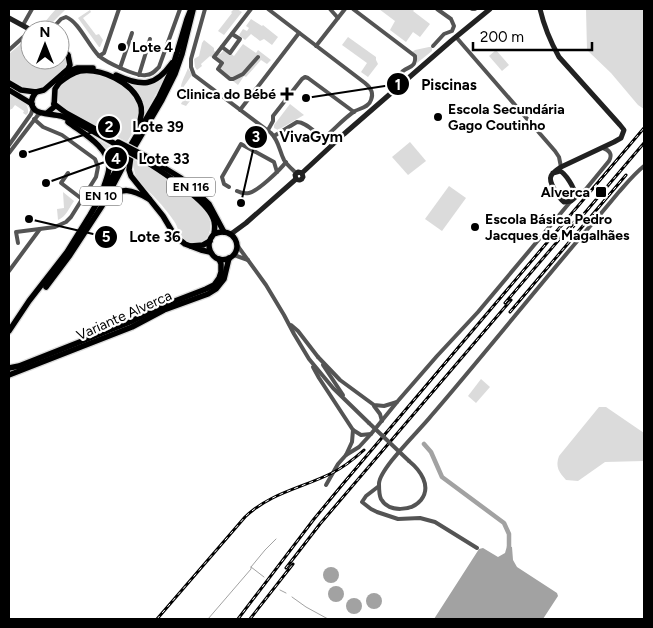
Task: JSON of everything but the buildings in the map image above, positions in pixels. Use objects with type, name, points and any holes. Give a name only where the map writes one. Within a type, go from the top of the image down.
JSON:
[{"type":"main road","name":"EN 10","points":[[13,324],[61,267],[102,206],[172,70],[187,20],[193,9]]},
{"type":"main road","name":"EN 10","points":[[9,330],[67,252],[162,100],[175,74],[182,54],[193,9]]},
{"type":"main road","points":[[231,234],[490,9]]},
{"type":"main road","points":[[540,9],[551,44],[559,57],[624,130],[621,138],[561,167],[553,173],[550,178],[561,200],[566,202],[572,201],[575,192],[561,167]]},
{"type":"main road","points":[[9,18],[20,24]]},
{"type":"main road","points":[[70,57],[75,62],[77,68]]},
{"type":"main road","points":[[64,73],[77,68],[95,68],[140,84],[152,82],[165,73],[175,59]]},
{"type":"main road","points":[[9,90],[44,113],[52,109],[55,89],[59,83],[66,75],[77,68]]},
{"type":"main road","points":[[9,83],[21,90],[36,92],[44,90],[67,70]]},
{"type":"main road","points":[[59,83],[67,76],[79,72],[92,71],[104,74],[124,84],[134,92],[140,104],[141,117],[137,139],[131,156],[130,170],[135,181],[164,216],[175,236],[185,244],[210,252],[222,260],[232,256],[242,226]]},
{"type":"main road","points":[[44,90],[50,92],[54,100]]},
{"type":"main road","points":[[32,106],[32,98],[36,92]]},
{"type":"main road","name":"EN 116","points":[[54,100],[66,112],[143,158],[181,178],[209,204],[224,232]]},
{"type":"main road","name":"EN 116","points":[[44,113],[58,115],[117,143]]},
{"type":"main road","points":[[58,115],[102,149],[108,157],[109,168],[101,196]]},
{"type":"main road","name":"EN 116","points":[[143,158],[204,205],[214,219],[214,234]]},
{"type":"main road","points":[[553,173],[560,171],[566,175]]},
{"type":"main road","points":[[102,206],[110,196],[121,191],[135,191],[152,200]]},
{"type":"main road","points":[[210,252],[209,245],[214,234],[224,232],[231,234],[236,242]]},
{"type":"main road","points":[[191,246],[202,245],[210,241]]},
{"type":"main road","name":"Variante Alverca","points":[[9,376],[132,327],[164,310],[208,294],[224,279],[232,256]]},
{"type":"main road","name":"Variante Alverca","points":[[9,368],[19,366],[130,322],[162,306],[214,285],[221,272],[219,259]]},
{"type":"street","points":[[99,56],[104,53],[119,9]]},
{"type":"street","points":[[60,20],[66,17],[71,19],[99,56],[120,68],[147,76],[159,68],[180,9]]},
{"type":"street","points":[[205,9],[191,59],[194,75],[268,130],[279,145],[285,161],[298,175]]},
{"type":"street","points":[[251,9],[214,57],[222,63],[218,69],[233,80],[243,74],[258,57]]},
{"type":"street","points":[[268,9],[365,83],[370,88],[372,95],[371,102],[367,106],[354,112],[326,136],[322,137],[301,122],[297,122],[274,136]]},
{"type":"street","points":[[330,9],[338,18]]},
{"type":"street","points":[[316,46],[345,9]]},
{"type":"street","points":[[352,9],[415,56],[415,63],[412,67],[404,70],[394,81]]},
{"type":"street","points":[[433,46],[444,34],[452,31],[454,26],[451,20],[437,9]]},
{"type":"street","points":[[120,68],[132,33]]},
{"type":"street","points":[[240,110],[299,33]]},
{"type":"street","points":[[222,46],[230,53],[240,39],[232,34]]},
{"type":"street","points":[[456,37],[555,151],[559,157],[561,167]]},
{"type":"street","points":[[139,75],[150,39]]},
{"type":"street","points":[[9,50],[20,40]]},
{"type":"street","points":[[268,130],[273,121],[273,116],[304,77],[354,112]]},
{"type":"street","points":[[9,145],[31,114],[32,106]]},
{"type":"street","points":[[9,153],[34,119],[44,113]]},
{"type":"street","points":[[18,243],[16,232],[60,226],[66,222],[96,177],[98,167],[95,159],[62,135],[43,126],[34,119]]},
{"type":"street","points":[[229,186],[224,184],[222,177],[241,144],[274,162],[285,161]]},
{"type":"street","points":[[326,485],[338,464],[346,455],[359,447],[382,422],[397,402],[478,312],[559,215],[586,189],[609,161],[610,152],[603,148]]},
{"type":"street","points":[[237,191],[243,194],[250,193],[277,172],[285,161]]},
{"type":"street","points":[[274,162],[277,172]]},
{"type":"street","points":[[309,359],[333,388],[369,424],[409,461],[419,470],[424,479],[424,495],[419,502],[411,507],[406,509],[391,507],[381,498],[380,478],[386,468],[431,416],[609,204],[644,166]]},
{"type":"street","points":[[68,173],[61,183],[82,199]]},
{"type":"street","points":[[559,215],[562,206],[561,200]]},
{"type":"street","points":[[9,271],[40,229]]},
{"type":"street","points":[[236,242],[289,323],[319,378],[353,430],[361,435],[371,434]]},
{"type":"street","points":[[232,256],[248,260]]},
{"type":"street","points":[[289,323],[298,331],[318,357],[346,400]]},
{"type":"street","points":[[318,357],[340,380],[374,406],[380,414],[382,422]]},
{"type":"street","points":[[374,406],[384,406],[397,402]]},
{"type":"street","points":[[346,455],[352,442],[353,430]]},
{"type":"street","points":[[379,486],[370,492],[362,502],[371,509],[398,519],[420,518],[435,522],[476,548]]},
{"type":"shaded area","points":[[56,9],[66,9],[55,20],[46,20]]},
{"type":"shaded area","points":[[234,9],[242,12],[224,35],[218,31]]},
{"type":"shaded area","points":[[379,9],[415,9],[413,11],[430,24],[420,37],[413,32],[406,42],[390,30],[395,21]]},
{"type":"shaded area","points":[[586,9],[644,9],[644,109],[638,105],[611,73],[587,50]]},
{"type":"shaded area","points":[[90,10],[91,12],[83,18],[96,35],[99,34],[103,40],[100,47],[78,18]]},
{"type":"shaded area","points":[[251,19],[263,25],[278,37],[272,45],[264,39],[260,41],[251,34],[245,40],[239,35],[243,29],[247,31],[249,28],[246,26]]},
{"type":"shaded area","points":[[348,37],[376,57],[378,64],[368,77],[361,72],[367,63],[342,45]]},
{"type":"shaded area","points":[[204,40],[214,48],[214,51],[220,54],[225,49],[234,56],[243,44],[256,53],[258,50],[271,60],[267,64],[261,60],[246,77],[244,76],[238,85],[218,69],[222,66],[210,56],[197,70],[194,59],[199,56]]},
{"type":"shaded area","points":[[20,45],[20,70],[64,70],[41,88],[32,89],[24,87],[9,79],[9,54]]},
{"type":"shaded area","points":[[432,47],[432,51],[417,63],[416,56],[412,52]]},
{"type":"shaded area","points":[[496,50],[509,65],[502,71],[489,56]]},
{"type":"shaded area","points":[[188,68],[192,75],[182,89],[193,97],[186,106],[181,104],[186,96],[184,93],[181,94],[181,90]]},
{"type":"shaded area","points":[[89,73],[115,81],[130,92],[135,99],[138,117],[134,130],[127,142],[71,113],[57,98],[59,86],[64,81]]},
{"type":"shaded area","points":[[165,77],[144,116],[143,105],[130,83],[149,85]]},
{"type":"shaded area","points":[[9,93],[25,103],[28,109],[26,115],[23,113],[24,111],[15,105],[9,111]]},
{"type":"shaded area","points":[[290,104],[304,115],[278,130],[274,128],[274,125]]},
{"type":"shaded area","points":[[81,130],[121,152],[111,172],[109,157],[106,151],[98,142]]},
{"type":"shaded area","points":[[410,142],[426,161],[408,175],[392,157]]},
{"type":"shaded area","points":[[133,159],[167,178],[203,208],[210,220],[207,238],[198,243],[192,243],[182,238],[176,223],[137,179]]},
{"type":"shaded area","points":[[449,186],[466,198],[442,231],[425,219]]},
{"type":"shaded area","points":[[63,192],[74,201],[65,215],[58,220],[57,209],[64,208]]},
{"type":"shaded area","points":[[481,379],[490,387],[476,403],[468,396]]},
{"type":"shaded area","points":[[599,407],[606,407],[644,433],[644,461],[605,462],[578,481],[566,480],[558,469],[559,456]]},
{"type":"shaded area","points":[[507,546],[512,547],[513,560],[517,567],[557,593],[558,596],[543,619],[434,619],[479,549],[483,548],[498,557],[505,553]]},
{"type":"shaded area","points":[[331,567],[337,569],[339,575],[337,581],[331,583],[325,581],[323,575],[325,569]]},
{"type":"shaded area","points":[[336,586],[342,588],[344,594],[342,600],[336,602],[330,600],[328,594],[330,588]]},
{"type":"shaded area","points":[[374,593],[380,595],[382,601],[380,607],[374,609],[368,607],[366,601],[368,595]]},
{"type":"shaded area","points":[[354,598],[360,600],[362,606],[360,612],[354,614],[348,612],[346,606],[348,600]]},
{"type":"waterway","points":[[424,444],[431,452],[442,477],[504,523],[509,534],[509,547]]},
{"type":"waterway","points":[[208,619],[276,539]]},
{"type":"waterway","points":[[251,567],[264,577]]},
{"type":"waterway","points":[[280,590],[286,593]]},
{"type":"waterway","points":[[292,597],[328,619]]},
{"type":"railway","points":[[238,619],[342,485],[644,128]]},
{"type":"railway","points":[[572,228],[644,143]]},
{"type":"railway","points":[[510,312],[626,175]]},
{"type":"railway","points":[[505,303],[574,222]]},
{"type":"railway","points":[[286,568],[320,524],[511,300]]},
{"type":"railway","points":[[157,619],[245,517],[276,496],[336,471],[364,450]]},
{"type":"railway","points":[[250,619],[293,564]]},
{"type":"place","name":"Lote 4","points":[[122,47]]},
{"type":"place","name":"Clinica do Bébé","points":[[287,94]]},
{"type":"place","name":"Piscinas","points":[[306,98]]},
{"type":"place","name":"Escola Secundária Gago Coutinho","points":[[438,117]]},
{"type":"place","name":"Lote 39","points":[[23,154]]},
{"type":"place","name":"Lote 33","points":[[46,183]]},
{"type":"place","name":"Alverca","points":[[601,192]]},
{"type":"place","name":"VivaGym","points":[[241,203]]},
{"type":"place","name":"Lote 36","points":[[29,219]]},
{"type":"place","name":"Escola Básica Pedro Jacques de Magalhães","points":[[475,227]]}]
